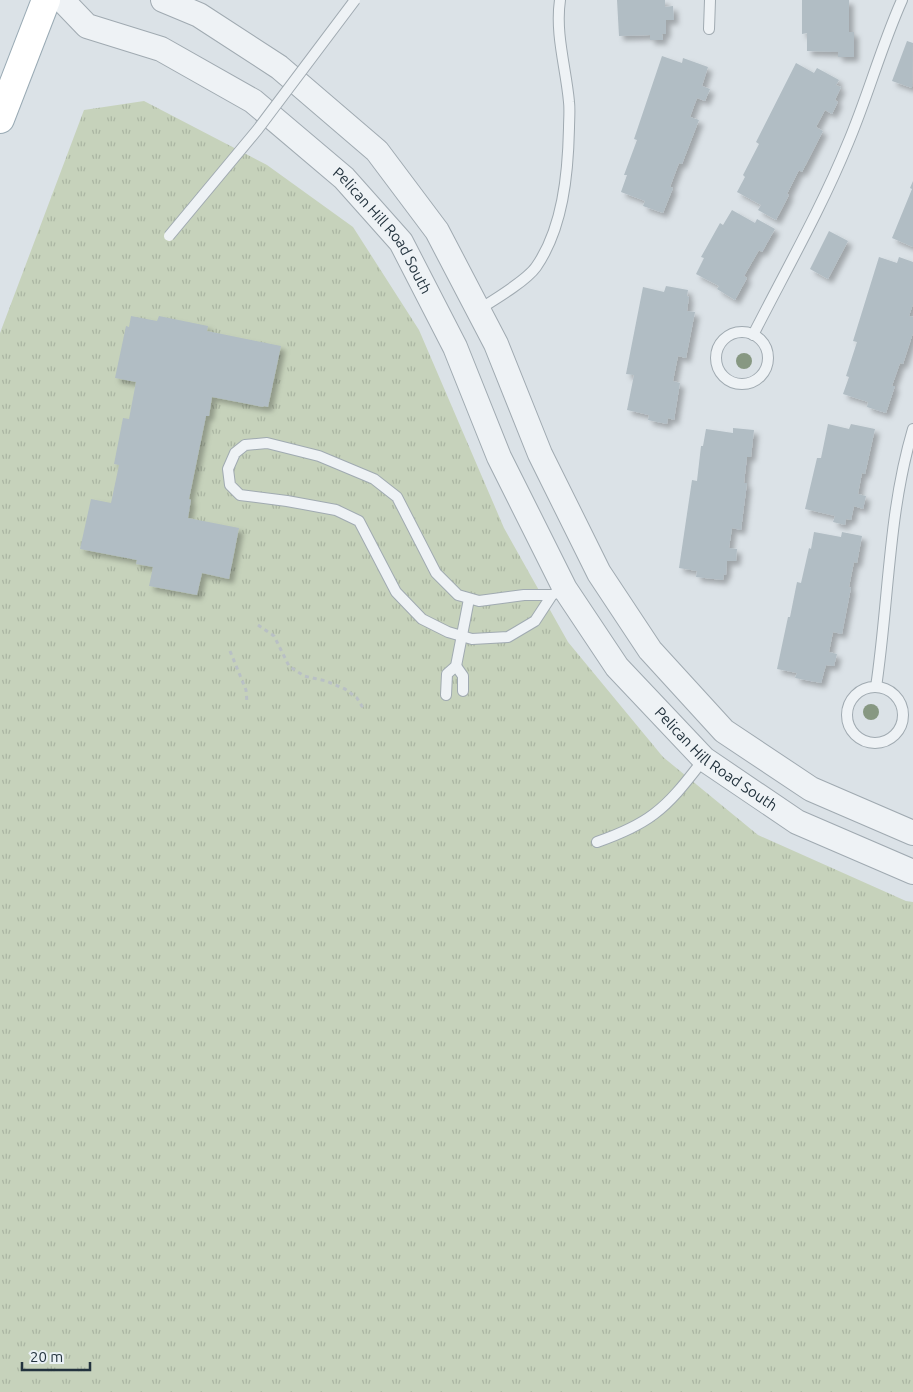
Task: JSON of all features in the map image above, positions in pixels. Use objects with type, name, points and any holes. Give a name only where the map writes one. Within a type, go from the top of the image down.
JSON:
[{"type":"main road","points":[[0,119],[46,0]]},
{"type":"street","name":"Pelican Hill Road South","points":[[62,0],[87,26],[161,50],[253,101],[344,178],[401,242],[456,347],[499,457],[559,592],[617,667],[704,759],[798,822],[913,872]]},
{"type":"street","name":"Pelican Hill Road South","points":[[163,0],[199,15],[279,66],[377,151],[437,231],[496,344],[540,454],[599,574],[650,650],[724,731],[811,789],[913,833]]},
{"type":"street","points":[[559,592],[599,574]]},
{"type":"lane","points":[[169,236],[258,129],[355,0]]},
{"type":"lane","points":[[478,310],[510,289],[535,268],[552,238],[559,211],[568,159],[570,104],[561,49],[558,12],[560,0]]},
{"type":"lane","points":[[709,29],[710,0]]},
{"type":"lane","points":[[753,335],[811,222],[848,143],[888,30],[902,0]]},
{"type":"lane","points":[[737,333],[753,335],[765,347],[767,364],[758,379],[750,383],[733,383],[720,372],[716,356],[718,348],[729,336],[737,333]]},
{"type":"lane","points":[[876,687],[890,546],[903,463],[913,429]]},
{"type":"lane","points":[[267,443],[318,456],[374,479],[397,497],[436,573],[458,595],[479,602],[559,592],[535,621],[508,637],[472,639],[448,632],[422,619],[396,592],[358,521],[336,510],[240,495],[230,486],[228,469],[235,453],[245,445],[267,443]]},
{"type":"lane","points":[[446,695],[447,674],[456,666],[469,599]]},
{"type":"lane","points":[[456,666],[463,676],[464,690]]},
{"type":"lane","points":[[876,687],[886,688],[894,694],[903,709],[903,718],[900,728],[887,740],[868,742],[854,732],[848,715],[849,706],[853,698],[860,692],[876,687]]},
{"type":"lane","points":[[597,842],[623,832],[653,815],[677,793],[704,759]]},
{"type":"path","points":[[258,625],[274,636],[289,666],[304,676],[326,681],[346,689],[357,698],[362,708]]},
{"type":"path","points":[[230,651],[246,690],[247,702]]},
{"type":"green space","points":[[144,101],[267,165],[353,227],[419,330],[504,528],[568,642],[663,757],[758,835],[906,901],[913,902],[913,1392],[0,1392],[0,333],[84,110]]},
{"type":"building","points":[[617,0],[665,0],[665,7],[673,6],[674,20],[666,20],[666,34],[662,34],[663,40],[650,40],[650,35],[619,36]]},
{"type":"building","points":[[802,0],[849,0],[849,32],[854,32],[854,57],[838,57],[838,52],[807,51],[807,33],[802,34]]},
{"type":"building","points":[[907,41],[913,43],[912,88],[892,81]]},
{"type":"building","points":[[662,56],[682,63],[683,58],[708,67],[702,86],[710,89],[705,101],[697,98],[690,117],[699,120],[682,164],[679,163],[670,187],[673,188],[663,213],[643,206],[645,201],[621,192],[627,175],[624,175],[637,140],[634,139]]},
{"type":"building","points":[[796,63],[814,73],[817,68],[839,80],[836,85],[841,87],[835,100],[838,102],[832,114],[825,110],[816,127],[823,131],[802,172],[799,170],[776,220],[758,210],[761,205],[737,192],[745,177],[743,175],[759,144],[756,142]]},
{"type":"building","points":[[913,181],[913,247],[892,238],[912,189],[910,188]]},
{"type":"building","points":[[732,210],[755,223],[757,219],[775,229],[762,252],[759,250],[744,276],[747,278],[735,300],[717,289],[719,286],[696,274],[704,258],[701,257],[720,223],[723,225]]},
{"type":"building","points":[[829,231],[848,241],[828,279],[810,269]]},
{"type":"building","points":[[879,257],[897,263],[899,257],[913,262],[913,304],[909,316],[913,317],[913,333],[903,364],[900,363],[892,386],[895,386],[886,413],[867,407],[868,402],[843,394],[849,377],[846,376],[857,342],[853,341]]},
{"type":"building","points":[[666,286],[688,290],[687,311],[695,312],[686,358],[678,356],[673,381],[680,383],[674,420],[668,418],[667,424],[648,420],[649,415],[627,410],[634,375],[626,374],[643,287],[664,292]]},
{"type":"building","points":[[131,316],[157,321],[159,316],[208,326],[207,331],[281,346],[268,407],[212,397],[209,416],[206,416],[189,499],[191,500],[188,518],[239,528],[229,579],[202,573],[197,595],[149,586],[153,567],[136,564],[137,560],[80,549],[91,499],[111,503],[119,465],[114,464],[123,418],[129,419],[136,382],[115,378],[126,326],[129,327]]},
{"type":"building","points":[[828,424],[849,429],[851,424],[875,429],[865,474],[862,473],[858,494],[866,496],[863,509],[854,506],[851,520],[846,519],[845,525],[833,522],[835,516],[805,509],[817,458],[821,458]]},
{"type":"building","points":[[733,428],[754,430],[751,457],[747,457],[744,483],[747,483],[741,530],[732,528],[729,548],[737,549],[736,561],[727,561],[726,575],[724,574],[723,580],[696,577],[697,571],[679,568],[692,480],[697,481],[701,446],[703,446],[706,429],[733,433]]},
{"type":"building","points":[[814,532],[841,537],[842,532],[862,536],[857,563],[854,562],[842,634],[833,632],[829,652],[837,654],[834,666],[826,665],[821,683],[795,678],[797,673],[777,669],[797,582],[801,583]]}]
